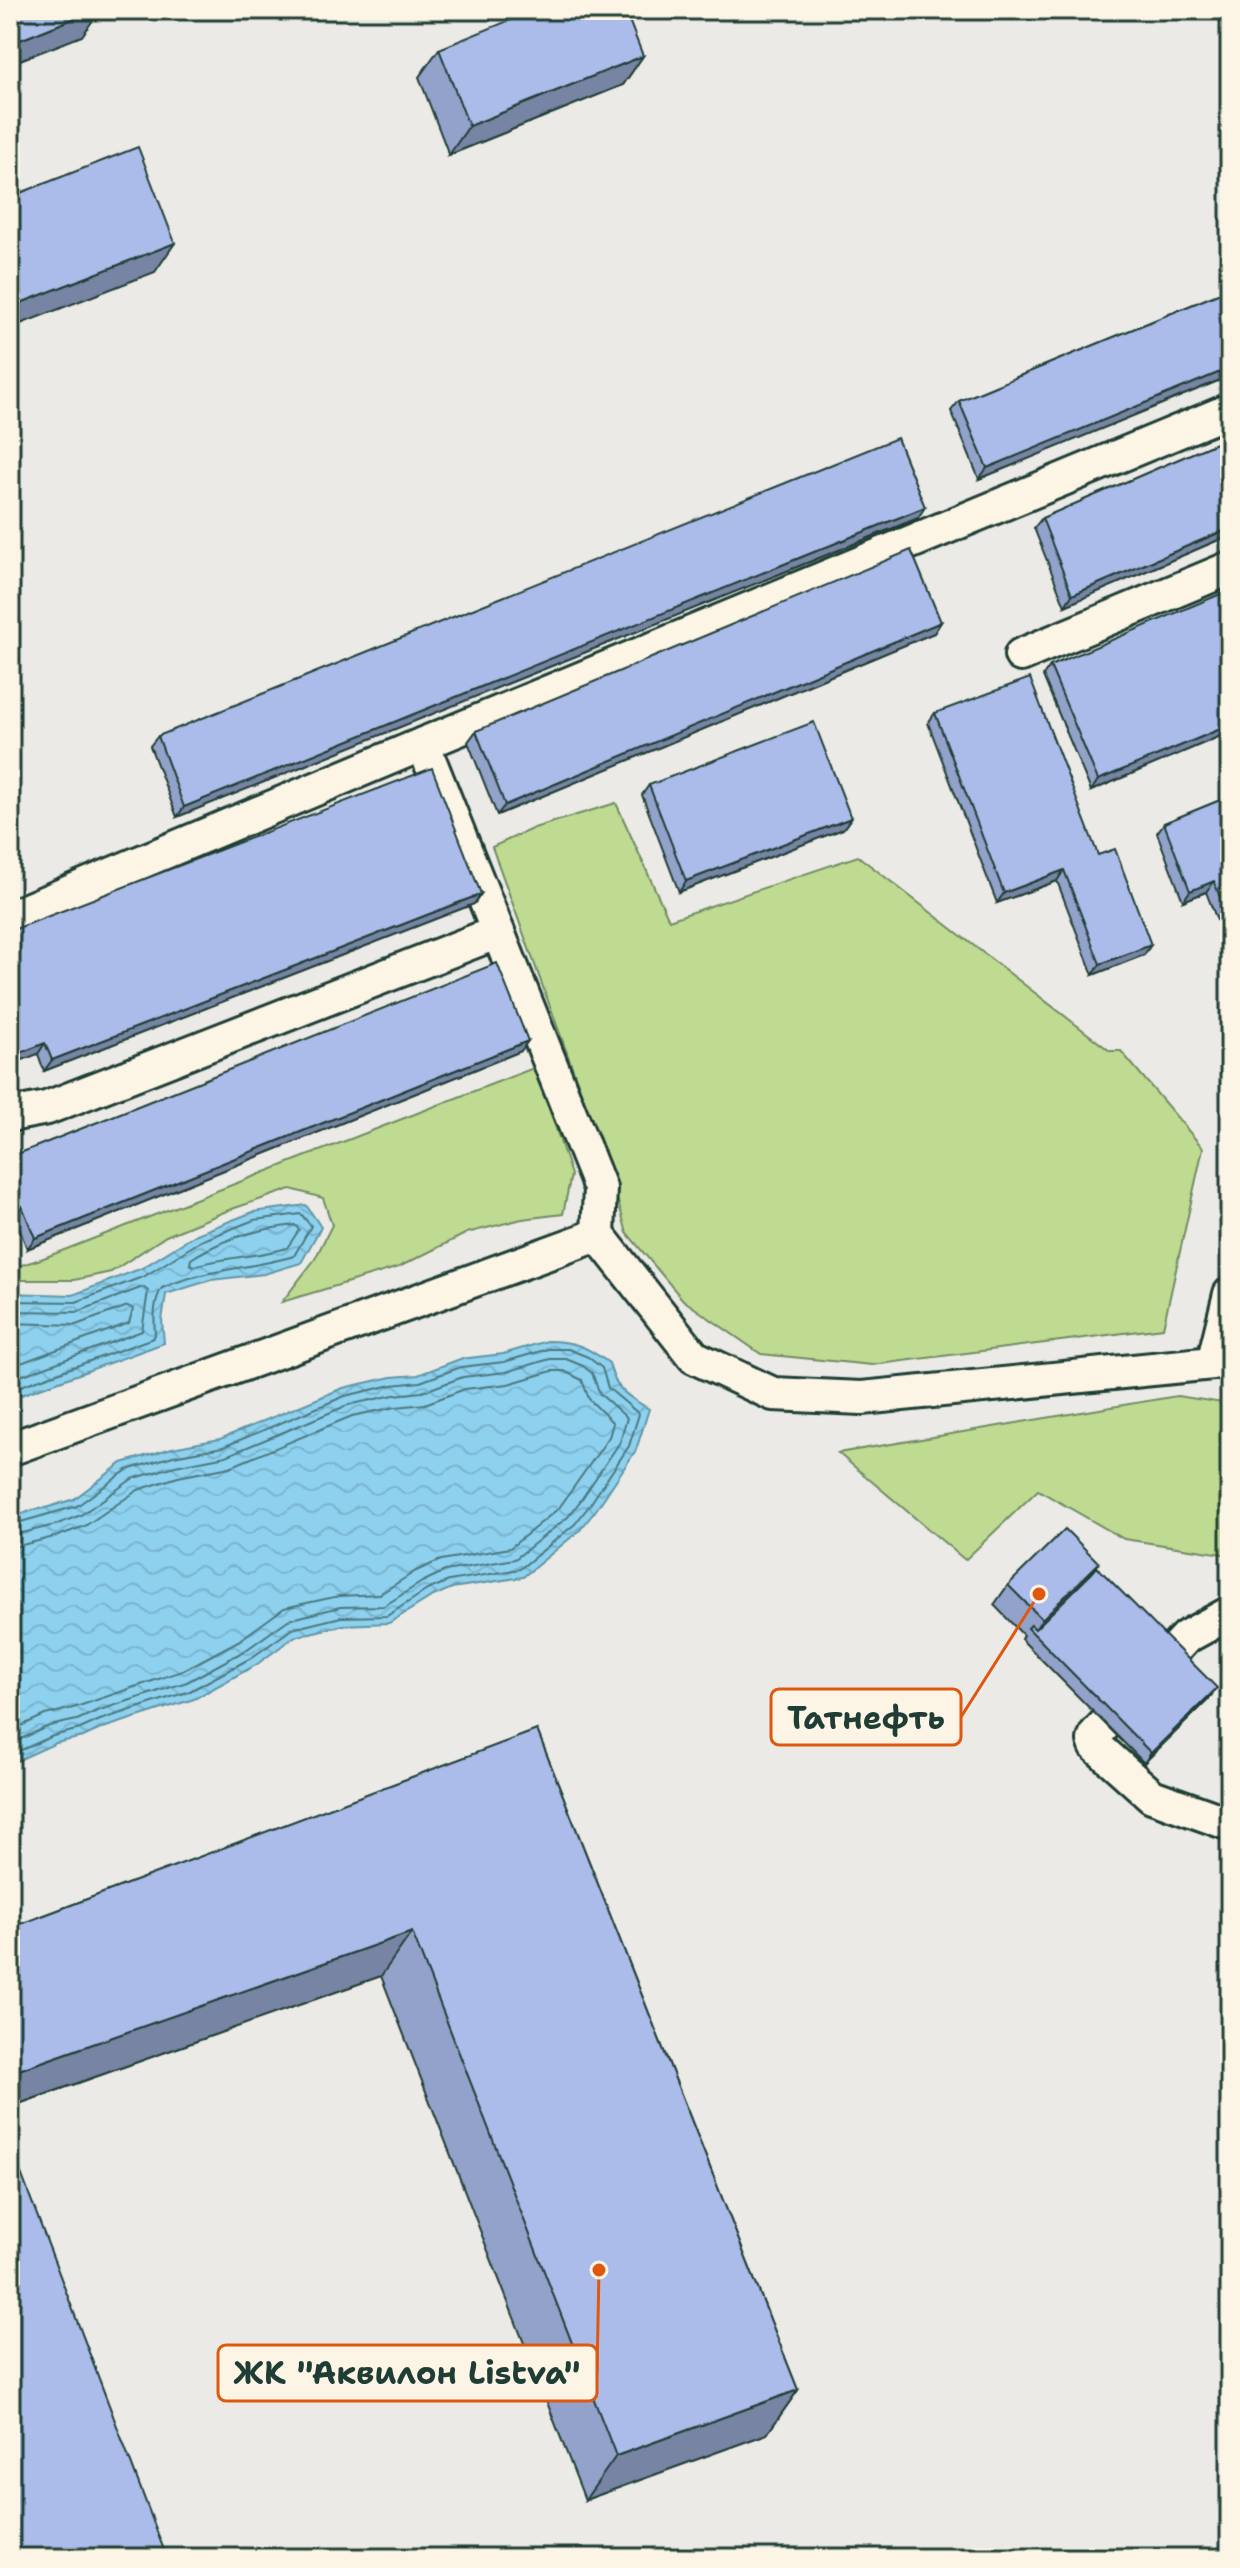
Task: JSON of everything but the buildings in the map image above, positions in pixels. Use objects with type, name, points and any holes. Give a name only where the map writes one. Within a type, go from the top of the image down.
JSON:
[{"type":"lane","points":[[10,917],[1230,410]]},
{"type":"lane","points":[[1021,655],[1230,568]]},
{"type":"lane","points":[[423,744],[600,1188],[598,1235],[694,1357],[773,1394],[862,1398],[1213,1363],[1230,1294]]},
{"type":"lane","points":[[10,1115],[47,1108],[498,932]]},
{"type":"lane","points":[[10,1449],[598,1235]]},
{"type":"lane","points":[[1230,1613],[1186,1637],[1096,1734],[1094,1740],[1096,1746],[1152,1796],[1230,1824]]},
{"type":"green space","points":[[616,803],[669,920],[858,856],[1110,1051],[1121,1051],[1203,1148],[1163,1328],[872,1365],[761,1354],[683,1300],[627,1233],[606,1160],[492,847],[534,828]]},
{"type":"green space","points":[[536,1067],[571,1175],[563,1214],[522,1219],[467,1233],[399,1267],[282,1302],[315,1259],[332,1225],[323,1198],[291,1189],[166,1236],[111,1272],[74,1280],[10,1280],[10,1259],[15,1267],[41,1259]]},
{"type":"green space","points":[[1177,1396],[1230,1404],[1230,1555],[1124,1539],[1038,1490],[965,1560],[838,1453]]},
{"type":"water","points":[[306,1205],[321,1227],[301,1263],[264,1274],[211,1280],[166,1294],[162,1320],[164,1343],[10,1399],[10,1293],[73,1295],[142,1268],[197,1234],[253,1212]]},
{"type":"water","points":[[547,1341],[573,1344],[601,1357],[609,1363],[623,1391],[649,1409],[636,1450],[596,1510],[580,1530],[523,1577],[452,1588],[389,1623],[343,1625],[294,1637],[256,1665],[194,1699],[83,1737],[56,1743],[10,1764],[10,1519],[74,1499],[122,1463],[172,1448],[220,1439],[343,1388],[391,1377],[418,1375],[460,1359],[503,1354]]},
{"type":"place","name":"Татнефть","points":[[1039,1594]]},
{"type":"place","name":"ЖК \"Аквилон Listva\"","points":[[599,2270]]}]
